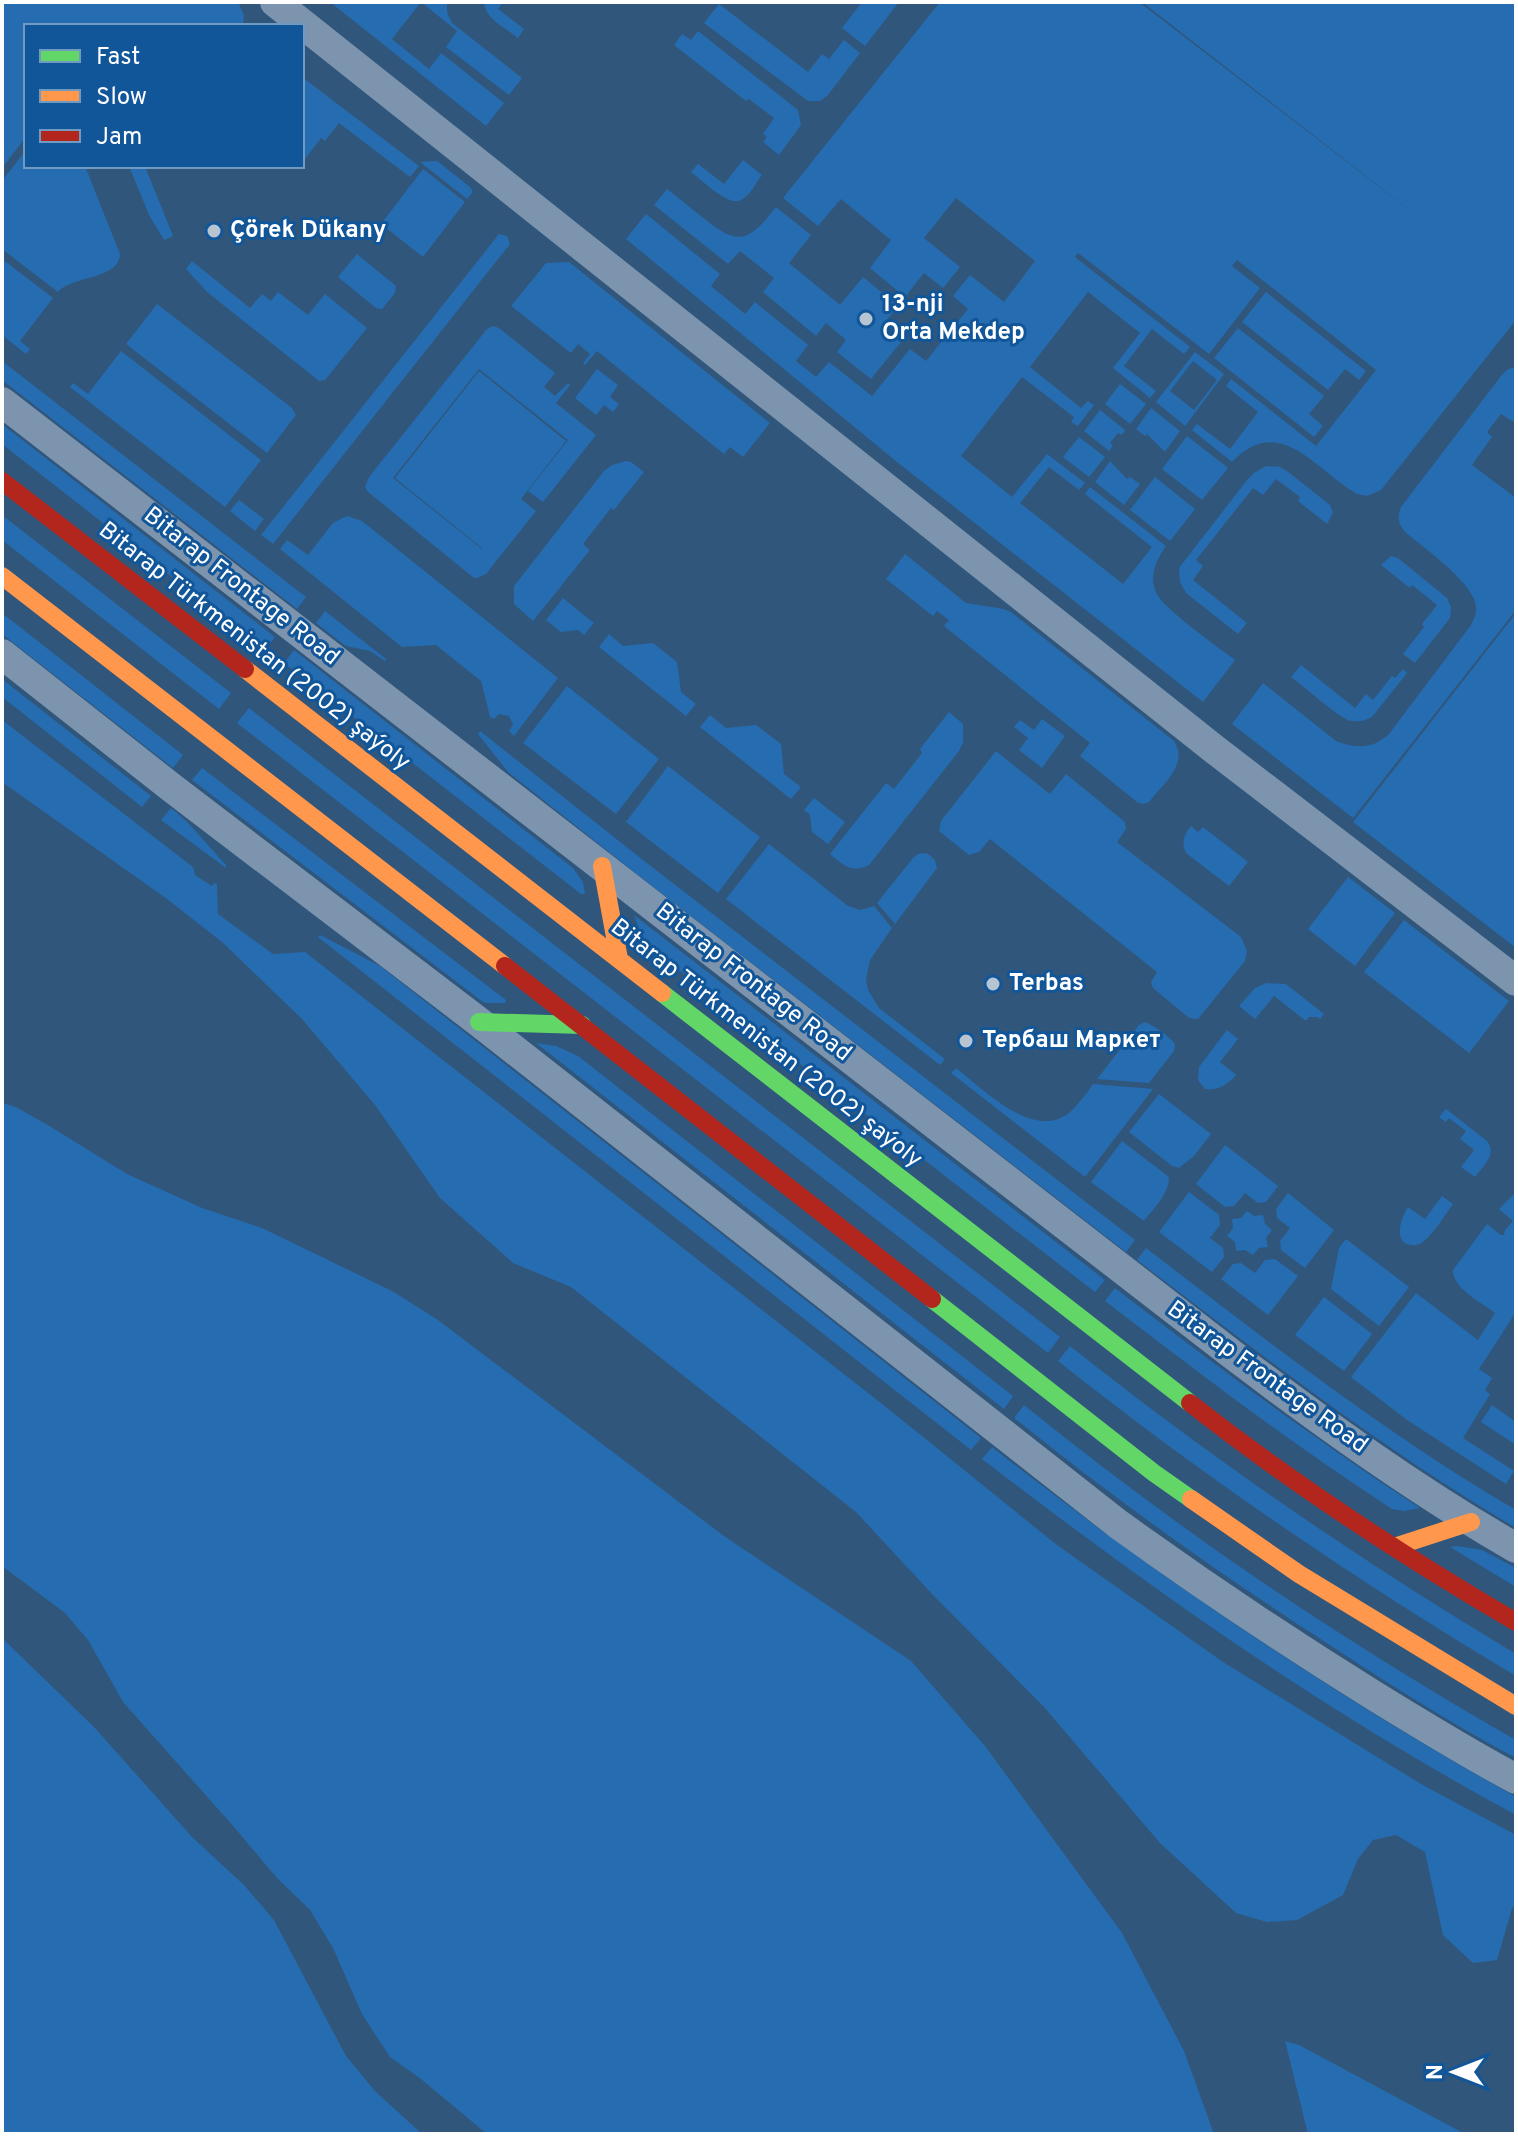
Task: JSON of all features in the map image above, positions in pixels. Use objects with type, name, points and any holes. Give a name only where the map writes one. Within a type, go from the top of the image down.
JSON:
[{"type":"main road","name":"Bitarap Türkmenistan (2002) şaýoly","points":[[2,481],[1197,1409],[1394,1547],[1516,1622]]},
{"type":"main road","points":[[2,576],[1154,1473],[1299,1574],[1516,1706]]},
{"type":"main road","points":[[602,866],[619,959]]},
{"type":"main road","points":[[479,1022],[582,1025]]},
{"type":"main road","points":[[1394,1547],[1471,1522]]},
{"type":"street","points":[[275,2],[303,24]]},
{"type":"street","points":[[304,25],[1177,720],[1516,981]]},
{"type":"street","name":"Bitarap Frontage Road","points":[[2,402],[1282,1392],[1471,1522],[1516,1548]]},
{"type":"street","points":[[2,654],[479,1022],[1118,1524],[1189,1576],[1372,1695],[1516,1779]]},
{"type":"shaded area","points":[[2,2],[238,2],[244,15],[243,24],[24,24],[24,140],[2,168]]},
{"type":"shaded area","points":[[330,2],[421,2],[392,39],[429,69],[441,53],[504,103],[486,126]]},
{"type":"shaded area","points":[[421,2],[447,2],[452,23],[522,78],[509,95],[446,47],[457,31]]},
{"type":"shaded area","points":[[484,2],[503,2],[498,9],[524,29],[518,38],[492,18]]},
{"type":"shaded area","points":[[862,2],[899,2],[865,46],[842,28]]},
{"type":"shaded area","points":[[940,2],[1139,2],[1434,229],[1142,2],[1516,2],[1516,320],[1381,490],[1367,496],[1357,494],[1297,450],[1282,444],[1266,443],[1249,448],[1232,462],[1192,430],[1197,424],[1230,449],[1258,412],[1226,386],[1231,379],[1316,446],[1376,370],[1237,260],[1232,266],[1260,288],[1209,354],[1078,253],[1075,257],[1190,347],[1184,354],[1152,329],[1124,366],[1156,391],[1150,398],[1113,368],[1140,333],[1088,292],[1030,367],[1081,408],[1088,401],[1094,405],[1078,426],[1071,422],[1074,417],[1022,377],[961,456],[1012,497],[1047,454],[1085,483],[1079,490],[1049,467],[1020,503],[1123,584],[1152,547],[1085,494],[1090,487],[1166,546],[1154,569],[1153,582],[1157,594],[1181,618],[1235,660],[1203,702],[897,462],[626,239],[646,214],[720,274],[711,286],[745,314],[755,302],[808,345],[796,361],[816,377],[829,362],[872,396],[910,349],[926,361],[968,309],[953,296],[970,275],[1004,302],[1035,261],[956,198],[924,238],[960,267],[943,288],[924,273],[905,297],[870,268],[891,240],[841,199],[818,226],[783,198]]},
{"type":"shaded area","points":[[719,4],[808,72],[822,54],[829,59],[844,40],[860,53],[828,95],[820,101],[808,101],[704,23]]},
{"type":"shaded area","points":[[698,31],[798,110],[801,125],[779,155],[763,142],[767,137],[763,134],[774,118],[749,99],[746,101],[674,45],[682,34],[691,40]]},
{"type":"shaded area","points":[[304,79],[419,166],[410,177],[339,123],[325,141],[321,138],[304,160]]},
{"type":"shaded area","points":[[24,153],[24,168],[86,168],[120,254],[118,262],[104,273],[58,292],[2,249],[2,181]]},
{"type":"shaded area","points":[[743,160],[762,175],[741,200],[729,200],[691,172],[698,164],[724,184]]},
{"type":"shaded area","points":[[437,161],[470,187],[473,192],[467,199],[420,162]]},
{"type":"shaded area","points":[[130,168],[148,168],[173,236],[164,240],[149,215]]},
{"type":"shaded area","points":[[423,169],[465,202],[423,257],[381,224]]},
{"type":"shaded area","points":[[667,189],[718,229],[736,237],[752,233],[776,207],[811,235],[789,263],[840,305],[863,277],[898,306],[882,326],[901,342],[871,379],[837,352],[846,340],[826,323],[816,336],[763,292],[774,278],[740,251],[728,264],[654,205]]},
{"type":"shaded area","points":[[499,234],[507,236],[510,244],[273,544],[261,535]]},
{"type":"shaded area","points":[[357,254],[396,286],[395,293],[382,309],[376,308],[338,277]]},
{"type":"shaded area","points":[[2,259],[53,298],[20,341],[30,349],[26,354],[2,335]]},
{"type":"shaded area","points":[[192,261],[250,308],[262,294],[271,301],[278,292],[308,315],[325,294],[367,328],[325,380],[319,381],[207,292],[186,269]]},
{"type":"shaded area","points":[[569,262],[770,423],[743,457],[730,447],[724,454],[597,351],[585,365],[583,363],[590,354],[578,344],[571,353],[511,306],[546,263]]},
{"type":"shaded area","points":[[1266,292],[1366,371],[1359,380],[1345,369],[1328,390],[1242,322]]},
{"type":"shaded area","points":[[157,304],[292,408],[296,415],[267,453],[126,344]]},
{"type":"shaded area","points":[[493,326],[555,373],[544,387],[555,396],[568,383],[570,385],[556,403],[596,435],[543,502],[528,491],[568,440],[479,369],[393,478],[482,549],[395,478],[479,371],[566,441],[521,499],[536,511],[486,574],[474,578],[365,487],[369,477],[487,329]]},
{"type":"shaded area","points":[[1238,328],[1324,396],[1309,414],[1323,426],[1314,437],[1214,358]]},
{"type":"shaded area","points":[[121,351],[261,460],[225,507],[70,387],[73,383],[88,394]]},
{"type":"shaded area","points":[[1195,352],[1224,374],[1185,426],[1156,402]],"holes":[[[1193,361],[1217,380],[1194,410],[1170,391]]]},
{"type":"shaded area","points":[[2,361],[306,597],[297,609],[2,380]]},
{"type":"shaded area","points":[[1516,367],[1516,421],[1501,414],[1487,432],[1492,437],[1472,465],[1516,498],[1516,610],[1353,818],[1232,724],[1263,683],[1336,741],[1364,746],[1377,743],[1389,734],[1471,625],[1476,609],[1473,597],[1457,576],[1405,532],[1399,520],[1401,507],[1501,376],[1508,369]]},
{"type":"shaded area","points":[[597,369],[618,385],[610,397],[619,404],[613,412],[604,405],[596,415],[575,398]]},
{"type":"shaded area","points":[[1120,384],[1146,404],[1130,424],[1105,404]]},
{"type":"shaded area","points":[[1151,408],[1180,431],[1165,452],[1147,434],[1145,436],[1136,429]]},
{"type":"shaded area","points":[[1100,410],[1125,430],[1110,443],[1113,446],[1109,451],[1084,431]]},
{"type":"shaded area","points":[[2,424],[275,637],[265,650],[2,444]]},
{"type":"shaded area","points":[[1187,436],[1228,468],[1202,500],[1162,469]]},
{"type":"shaded area","points":[[1079,437],[1105,457],[1089,477],[1063,457]]},
{"type":"shaded area","points":[[626,461],[644,472],[583,544],[590,550],[533,621],[514,604],[514,586],[604,471]]},
{"type":"shaded area","points":[[1110,461],[1127,479],[1130,477],[1140,484],[1124,505],[1095,482]]},
{"type":"shaded area","points":[[1266,466],[1287,471],[1330,505],[1333,513],[1327,524],[1276,479],[1263,495],[1253,488],[1196,560],[1203,566],[1193,580],[1247,623],[1238,634],[1186,593],[1180,582],[1179,568],[1247,480]]},
{"type":"shaded area","points":[[1155,477],[1195,509],[1170,541],[1130,510]]},
{"type":"shaded area","points":[[239,500],[264,519],[255,531],[230,511]]},
{"type":"shaded area","points":[[2,515],[231,693],[219,709],[2,540]]},
{"type":"shaded area","points":[[347,516],[362,521],[558,678],[514,736],[509,731],[513,725],[509,716],[499,714],[494,719],[490,717],[481,681],[436,645],[402,647],[280,549],[287,540],[308,555],[333,523]]},
{"type":"shaded area","points":[[905,554],[966,603],[1011,612],[1174,741],[1178,749],[1176,766],[1149,802],[1137,802],[1080,756],[1090,743],[944,626],[949,620],[937,611],[933,616],[886,579]]},
{"type":"shaded area","points":[[1391,556],[1398,558],[1447,598],[1451,607],[1450,618],[1415,663],[1403,654],[1437,605],[1381,565]]},
{"type":"shaded area","points":[[563,598],[594,623],[584,635],[578,630],[561,632],[546,620]]},
{"type":"shaded area","points":[[325,611],[385,661],[370,651],[346,646],[316,623]]},
{"type":"shaded area","points":[[2,613],[183,755],[173,768],[2,634]]},
{"type":"shaded area","points":[[1516,613],[1516,948],[1353,822]]},
{"type":"shaded area","points":[[609,634],[623,646],[653,643],[677,662],[681,692],[696,704],[686,716],[599,647]]},
{"type":"shaded area","points":[[294,650],[573,868],[583,882],[585,894],[581,894],[284,663]]},
{"type":"shaded area","points":[[1301,665],[1355,708],[1366,694],[1373,700],[1392,676],[1395,678],[1403,669],[1407,673],[1372,717],[1354,721],[1335,712],[1291,677]]},
{"type":"shaded area","points":[[2,679],[151,796],[142,807],[2,697]]},
{"type":"shaded area","points":[[567,686],[659,759],[616,814],[523,743]]},
{"type":"shaded area","points":[[249,708],[1060,1337],[1048,1353],[237,723]]},
{"type":"shaded area","points":[[949,712],[963,724],[963,742],[959,751],[869,865],[858,869],[839,862],[830,854],[886,783],[894,789]]},
{"type":"shaded area","points":[[710,715],[726,728],[756,725],[781,744],[784,774],[801,787],[791,799],[700,727]]},
{"type":"shaded area","points":[[1042,719],[1065,736],[1042,768],[1019,750],[1028,738],[1014,727],[1020,720],[1034,730]]},
{"type":"shaded area","points":[[2,720],[193,867],[195,875],[212,886],[217,884],[218,914],[273,954],[305,952],[886,1407],[1057,1545],[1223,1662],[1421,1784],[1516,1835],[1516,1906],[1512,1908],[1497,1960],[1473,1963],[1443,1935],[1425,1852],[1396,1835],[1373,1840],[1358,1859],[1343,1895],[1297,1920],[1267,1922],[1236,1913],[1160,1843],[1044,1707],[856,1512],[571,1287],[513,1263],[440,1198],[375,1105],[302,1019],[222,942],[167,899],[2,782]]},
{"type":"shaded area","points":[[480,731],[1135,1240],[1126,1252],[508,772],[478,734]]},
{"type":"shaded area","points":[[996,751],[1050,794],[1066,774],[1125,822],[1126,829],[1117,842],[1241,937],[1247,951],[1245,961],[1198,1019],[1189,1018],[1153,988],[1151,982],[1157,972],[990,839],[979,852],[969,855],[939,831],[941,821]]},
{"type":"shaded area","points":[[668,766],[760,837],[718,893],[626,822]]},
{"type":"shaded area","points":[[202,768],[506,1000],[505,1003],[485,1003],[479,999],[192,780]]},
{"type":"shaded area","points":[[814,798],[845,822],[828,844],[812,832],[810,815],[804,810]]},
{"type":"shaded area","points":[[171,808],[200,835],[226,868],[161,820]]},
{"type":"shaded area","points":[[1191,826],[1198,832],[1203,827],[1248,862],[1229,886],[1186,853],[1184,839]]},
{"type":"shaded area","points":[[769,844],[848,906],[860,910],[874,906],[892,928],[870,960],[866,979],[868,990],[879,1008],[945,1059],[940,1065],[726,899]]},
{"type":"shaded area","points":[[927,853],[935,860],[937,868],[895,924],[877,903],[913,858]]},
{"type":"shaded area","points":[[1348,877],[1395,913],[1355,966],[1308,929]]},
{"type":"shaded area","points":[[634,915],[1105,1280],[1095,1292],[653,950],[642,936]]},
{"type":"shaded area","points":[[1404,920],[1509,1001],[1469,1053],[1364,972]]},
{"type":"shaded area","points":[[320,935],[380,966],[981,1438],[971,1450],[318,937]]},
{"type":"shaded area","points":[[1266,983],[1286,984],[1324,1014],[1320,1019],[1309,1017],[1306,1021],[1274,996],[1255,1019],[1239,1006],[1255,988]]},
{"type":"shaded area","points":[[1145,1022],[1157,1028],[1175,1045],[1174,1051],[1149,1083],[1097,1079],[1139,1025]]},
{"type":"shaded area","points":[[1227,1030],[1238,1039],[1220,1062],[1236,1075],[1222,1086],[1205,1089],[1198,1080],[1199,1067]]},
{"type":"shaded area","points":[[536,1043],[556,1046],[578,1056],[1013,1396],[1004,1409]]},
{"type":"shaded area","points":[[956,1068],[1009,1109],[1040,1121],[1055,1120],[1069,1113],[1093,1084],[1153,1089],[1085,1177],[951,1073]]},
{"type":"shaded area","points":[[1159,1094],[1211,1134],[1194,1156],[1179,1168],[1172,1166],[1129,1132]]},
{"type":"shaded area","points":[[2,1103],[16,1107],[127,1174],[202,1208],[262,1228],[392,1291],[438,1320],[724,1536],[911,1661],[985,1746],[1122,1933],[1184,2051],[1214,2134],[487,2134],[390,2057],[362,2014],[333,1948],[310,1910],[277,1878],[123,1702],[88,1640],[65,1613],[2,1566]]},
{"type":"shaded area","points":[[1446,1109],[1490,1146],[1488,1160],[1475,1177],[1461,1167],[1474,1150],[1460,1139],[1466,1131],[1449,1118],[1446,1122],[1439,1117]]},
{"type":"shaded area","points":[[1122,1141],[1169,1177],[1164,1195],[1144,1221],[1091,1182]]},
{"type":"shaded area","points":[[1225,1145],[1278,1186],[1266,1202],[1258,1203],[1245,1193],[1234,1206],[1225,1207],[1196,1184]]},
{"type":"shaded area","points":[[1189,1192],[1219,1215],[1220,1225],[1210,1238],[1223,1248],[1224,1257],[1212,1272],[1159,1232]]},
{"type":"shaded area","points":[[1288,1193],[1334,1230],[1305,1268],[1281,1250],[1280,1241],[1290,1228],[1277,1218],[1276,1209]]},
{"type":"shaded area","points":[[1516,1195],[1516,1312],[1479,1369],[1492,1378],[1485,1390],[1490,1394],[1463,1438],[1514,1471],[1506,1484],[1407,1420],[1351,1377],[1416,1293],[1478,1340],[1495,1313],[1463,1289],[1453,1270],[1487,1224],[1504,1235],[1513,1221],[1499,1209]]},
{"type":"shaded area","points":[[1442,1196],[1453,1204],[1436,1229],[1420,1244],[1402,1240],[1400,1229],[1408,1207],[1425,1219]]},
{"type":"shaded area","points":[[1247,1211],[1254,1216],[1263,1215],[1265,1224],[1272,1230],[1266,1238],[1268,1247],[1259,1248],[1253,1255],[1245,1250],[1236,1251],[1235,1242],[1227,1236],[1233,1228],[1232,1219],[1241,1218]]},
{"type":"shaded area","points":[[1346,1239],[1409,1287],[1379,1326],[1331,1289],[1339,1248]]},
{"type":"shaded area","points":[[1146,1248],[1373,1418],[1516,1510],[1516,1528],[1466,1498],[1322,1400],[1229,1330],[1137,1260]]},
{"type":"shaded area","points":[[1275,1259],[1298,1276],[1268,1315],[1221,1279],[1233,1264],[1241,1263],[1255,1273],[1265,1260]]},
{"type":"shaded area","points":[[1115,1288],[1342,1456],[1420,1508],[1404,1511],[1392,1509],[1282,1434],[1105,1301]]},
{"type":"shaded area","points":[[1324,1297],[1372,1334],[1344,1371],[1295,1335]]},
{"type":"shaded area","points":[[1070,1346],[1288,1508],[1516,1654],[1516,1676],[1340,1565],[1169,1446],[1058,1361]]},
{"type":"shaded area","points":[[1024,1405],[1142,1496],[1263,1583],[1388,1664],[1516,1740],[1516,1758],[1367,1669],[1164,1532],[1014,1418]]},
{"type":"shaded area","points":[[1492,1405],[1516,1422],[1516,1445],[1481,1422]]},
{"type":"shaded area","points":[[992,1447],[1118,1542],[1247,1632],[1380,1717],[1516,1797],[1516,1815],[1377,1735],[1176,1602],[982,1459]]},
{"type":"shaded area","points":[[1450,1547],[1482,1550],[1516,1568],[1516,1587]]},
{"type":"shaded area","points":[[2,1638],[94,1727],[192,1837],[244,1885],[274,1920],[346,2056],[375,2091],[422,2134],[2,2134]]},
{"type":"shaded area","points":[[1285,2041],[1299,2045],[1465,2134],[1308,2134]]},
{"type":"traffic: fast","points":[[662,993],[1190,1403]]},
{"type":"traffic: fast","points":[[479,1022],[582,1025]]},
{"type":"traffic: fast","points":[[932,1299],[1191,1499]]},
{"type":"traffic: slow","points":[[2,576],[505,966]]},
{"type":"traffic: slow","points":[[245,669],[662,993]]},
{"type":"traffic: slow","points":[[602,866],[619,959]]},
{"type":"traffic: slow","points":[[1191,1499],[1299,1574],[1516,1706]]},
{"type":"traffic: slow","points":[[1394,1547],[1471,1522]]},
{"type":"traffic: jam","points":[[2,481],[245,669]]},
{"type":"traffic: jam","points":[[505,966],[932,1299]]},
{"type":"traffic: jam","points":[[1190,1403],[1349,1518],[1516,1622]]},
{"type":"place","name":"Çörek Dükany","points":[[214,231]]},
{"type":"place","name":"13-nji Orta Mekdep","points":[[866,319]]},
{"type":"place","name":"Terbas","points":[[993,984]]},
{"type":"place","name":"Тербаш Маркет","points":[[966,1041]]}]
